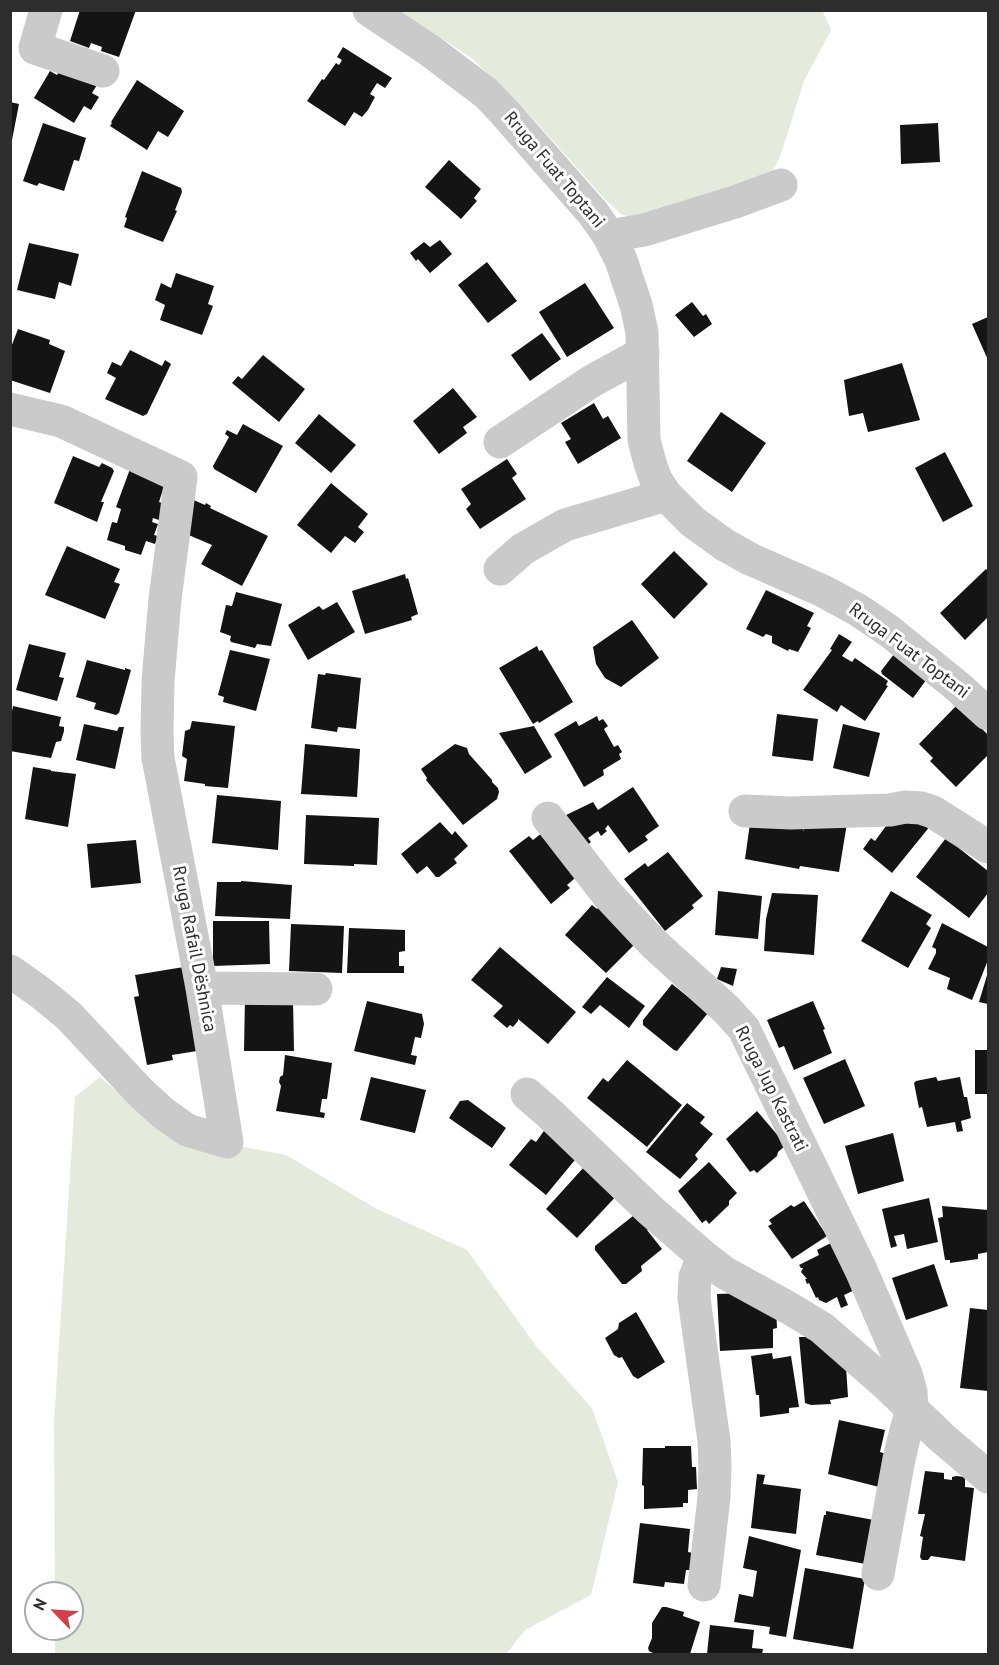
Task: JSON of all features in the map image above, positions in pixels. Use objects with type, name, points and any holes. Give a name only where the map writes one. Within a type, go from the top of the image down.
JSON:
[{"type":"street","points":[[46,10],[35,48],[103,71]]},
{"type":"street","name":"Rruga Fuat Toptani","points":[[369,10],[429,50],[486,93],[506,112],[593,213],[609,236],[621,260],[636,305],[642,332],[644,440],[656,480],[666,495],[693,522],[725,546],[823,591],[858,610],[889,631],[988,714]]},
{"type":"street","points":[[609,236],[644,230],[781,185]]},
{"type":"street","points":[[500,442],[592,381],[643,352]]},
{"type":"street","name":"Rruga Rafail Dëshnica","points":[[10,409],[61,422],[181,477],[165,599],[158,681],[158,758],[202,988],[227,1142],[187,1130],[163,1113],[141,1093],[69,1016],[10,971]]},
{"type":"street","points":[[500,570],[523,549],[565,525],[666,495]]},
{"type":"street","points":[[745,811],[791,813],[921,808],[933,812],[988,847]]},
{"type":"street","name":"Rruga Jup Kastrati","points":[[548,818],[607,894],[654,944],[727,1010],[744,1029],[861,1270],[906,1374],[911,1392],[912,1410]]},
{"type":"street","points":[[202,988],[316,989]]},
{"type":"street","points":[[527,1094],[650,1210],[703,1256],[725,1273],[822,1328],[988,1477]]},
{"type":"street","points":[[703,1256],[695,1277],[694,1298],[714,1441],[715,1465],[714,1497],[704,1585]]},
{"type":"street","points":[[878,1574],[899,1459],[912,1410]]},
{"type":"shaded area","points":[[822,10],[831,30],[804,81],[780,157],[770,175],[641,221],[621,214],[602,196],[537,123],[473,59],[400,11]]},
{"type":"shaded area","points":[[100,1077],[144,1115],[218,1142],[286,1155],[375,1208],[467,1250],[536,1346],[592,1408],[618,1482],[591,1595],[525,1630],[506,1654],[55,1654],[55,1641],[84,1641],[84,1581],[55,1581],[54,1422],[75,1097]]},
{"type":"building","points":[[80,10],[136,10],[119,57],[101,51],[102,47],[91,43],[89,48],[70,41]]},
{"type":"building","points":[[343,47],[392,78],[385,88],[377,83],[370,94],[375,97],[368,110],[362,117],[354,112],[345,126],[307,101],[336,63],[339,65],[342,60],[337,57]]},
{"type":"building","points":[[66,60],[100,80],[92,93],[99,97],[91,110],[84,106],[74,123],[34,98],[50,71],[57,75]]},
{"type":"building","points":[[137,80],[184,111],[168,137],[158,131],[147,150],[110,126]]},
{"type":"building","points":[[10,102],[19,104],[12,140],[10,140]]},
{"type":"building","points":[[43,123],[86,138],[79,161],[74,160],[64,191],[39,183],[37,186],[23,181]]},
{"type":"building","points":[[938,123],[940,162],[901,164],[900,125]]},
{"type":"building","points":[[449,160],[481,189],[474,198],[477,201],[461,219],[425,187]]},
{"type":"building","points":[[142,171],[181,188],[182,192],[175,210],[177,211],[163,242],[124,227],[127,218],[125,217]]},
{"type":"building","points":[[440,240],[452,254],[430,273],[410,253],[424,242],[430,247]]},
{"type":"building","points":[[29,243],[79,254],[71,286],[59,282],[55,299],[17,290]]},
{"type":"building","points":[[487,262],[517,301],[488,323],[458,285]]},
{"type":"building","points":[[176,273],[214,286],[208,304],[213,306],[202,335],[160,320],[165,305],[155,300],[161,283],[171,288]]},
{"type":"building","points":[[585,283],[614,328],[567,357],[539,312]]},
{"type":"building","points":[[692,302],[703,316],[706,314],[712,324],[694,337],[675,315]]},
{"type":"building","points":[[988,317],[988,360],[972,324]]},
{"type":"building","points":[[18,329],[50,340],[49,344],[65,351],[50,393],[10,380],[10,350]]},
{"type":"building","points":[[542,333],[561,359],[530,381],[511,355]]},
{"type":"building","points":[[130,350],[162,366],[165,360],[171,364],[147,414],[143,416],[105,399],[116,378],[107,373],[112,362],[121,366]]},
{"type":"building","points":[[263,355],[305,389],[279,422],[232,383],[238,376],[242,379]]},
{"type":"building","points":[[902,363],[920,420],[868,432],[863,413],[849,416],[844,380]]},
{"type":"building","points":[[453,388],[477,417],[463,427],[467,433],[439,454],[413,421]]},
{"type":"building","points":[[594,403],[603,419],[608,416],[621,438],[578,464],[565,442],[571,439],[561,423]]},
{"type":"building","points":[[721,412],[766,443],[732,492],[687,461]]},
{"type":"building","points":[[319,414],[356,445],[331,473],[295,443]]},
{"type":"building","points":[[243,424],[283,446],[256,493],[214,469],[213,466],[229,437],[225,434],[227,430],[237,435]]},
{"type":"building","points":[[945,452],[973,506],[943,522],[915,468]]},
{"type":"building","points":[[73,456],[99,467],[102,463],[114,471],[101,502],[104,502],[97,522],[54,503]]},
{"type":"building","points":[[507,459],[517,474],[512,478],[526,499],[480,529],[466,509],[471,504],[461,489]]},
{"type":"building","points":[[130,469],[166,480],[159,502],[165,504],[159,520],[153,518],[152,522],[158,524],[154,535],[158,536],[155,544],[146,541],[141,555],[125,550],[125,546],[107,540],[112,522],[117,523],[121,509],[116,507]]},
{"type":"building","points":[[331,483],[368,514],[358,527],[364,532],[355,543],[345,536],[331,553],[297,525]]},
{"type":"building","points":[[189,498],[205,505],[206,503],[211,506],[210,508],[268,536],[242,586],[201,564],[212,545],[184,533]]},
{"type":"building","points":[[67,546],[120,569],[114,582],[120,584],[105,619],[45,595]]},
{"type":"building","points":[[674,551],[708,584],[674,619],[641,584]]},
{"type":"building","points":[[986,569],[988,571],[988,617],[965,640],[940,613]]},
{"type":"building","points":[[405,574],[418,614],[411,617],[412,620],[365,634],[352,591]]},
{"type":"building","points":[[766,590],[814,613],[807,626],[811,628],[798,652],[789,649],[788,651],[772,643],[772,636],[766,634],[763,637],[746,629]]},
{"type":"building","points":[[236,592],[282,604],[271,646],[257,644],[255,648],[231,642],[231,636],[220,632],[226,605],[232,606]]},
{"type":"building","points":[[337,602],[355,632],[308,660],[288,625],[319,606],[323,610]]},
{"type":"building","points":[[632,620],[659,658],[621,687],[605,678],[596,664],[593,647]]},
{"type":"building","points":[[839,634],[852,642],[842,656],[852,662],[855,658],[888,681],[886,685],[888,686],[865,721],[841,705],[837,712],[803,690],[832,650],[830,649]]},
{"type":"building","points":[[29,644],[66,653],[59,677],[64,678],[57,701],[16,690]]},
{"type":"building","points":[[537,646],[539,651],[542,650],[573,702],[539,723],[538,721],[533,724],[499,668]]},
{"type":"building","points":[[898,649],[932,672],[913,698],[881,671]]},
{"type":"building","points":[[230,650],[270,659],[256,711],[223,702],[224,697],[218,695]]},
{"type":"building","points":[[87,660],[131,670],[119,713],[116,715],[94,709],[96,703],[76,697]]},
{"type":"building","points":[[326,673],[361,678],[356,729],[338,727],[337,732],[311,728],[318,674],[325,675]]},
{"type":"building","points":[[958,704],[988,735],[988,755],[956,787],[930,761],[933,758],[919,744]]},
{"type":"building","points":[[13,706],[61,717],[59,726],[64,727],[64,731],[61,741],[56,742],[51,758],[10,751],[10,722]]},
{"type":"building","points":[[777,714],[818,719],[813,761],[772,756]]},
{"type":"building","points":[[597,716],[599,721],[603,719],[608,726],[604,729],[614,747],[618,745],[622,752],[619,754],[621,759],[603,770],[604,775],[584,787],[554,734],[576,721],[579,726]]},
{"type":"building","points":[[192,721],[235,726],[228,788],[184,781],[187,759],[182,756],[185,731],[190,729]]},
{"type":"building","points":[[84,724],[117,731],[119,727],[124,727],[115,769],[76,760]]},
{"type":"building","points":[[843,724],[880,733],[869,777],[833,768]]},
{"type":"building","points":[[534,726],[552,757],[525,774],[499,733]]},
{"type":"building","points":[[305,744],[360,749],[357,797],[301,794]]},
{"type":"building","points":[[455,744],[467,748],[469,754],[492,780],[499,792],[497,799],[463,825],[426,780],[421,769]]},
{"type":"building","points":[[33,767],[76,774],[68,827],[25,819]]},
{"type":"building","points":[[633,787],[659,826],[645,836],[648,840],[629,853],[608,825],[605,829],[607,831],[601,836],[598,831],[588,838],[591,842],[585,847],[562,817],[593,802],[598,810]]},
{"type":"building","points":[[217,795],[281,801],[278,850],[212,843]]},
{"type":"building","points":[[306,815],[379,818],[377,865],[304,864]]},
{"type":"building","points":[[751,816],[804,818],[803,832],[806,816],[847,823],[839,872],[800,866],[799,869],[745,859]]},
{"type":"building","points":[[891,819],[931,825],[892,873],[863,849],[871,838],[875,841]]},
{"type":"building","points":[[440,822],[452,835],[455,831],[468,846],[454,859],[457,863],[439,877],[436,877],[427,866],[417,874],[401,854]]},
{"type":"building","points":[[547,829],[581,873],[567,885],[570,888],[551,904],[509,851],[529,836],[533,840]]},
{"type":"building","points":[[946,838],[988,871],[988,893],[969,918],[916,877]]},
{"type":"building","points":[[136,840],[141,883],[91,888],[87,844]]},
{"type":"building","points":[[668,852],[703,896],[692,905],[694,908],[665,931],[624,879],[645,863],[648,867]]},
{"type":"building","points":[[241,881],[292,885],[290,919],[215,916],[217,882]]},
{"type":"building","points":[[718,891],[762,896],[758,939],[715,935]]},
{"type":"building","points":[[891,891],[932,915],[926,924],[931,928],[908,968],[861,941]]},
{"type":"building","points":[[772,893],[818,895],[814,955],[764,951],[766,919]]},
{"type":"building","points":[[592,905],[597,909],[601,905],[634,945],[606,973],[565,935]]},
{"type":"building","points":[[213,921],[269,921],[270,964],[213,966]]},
{"type":"building","points":[[942,923],[988,947],[988,960],[972,1000],[947,989],[950,978],[928,969],[936,953],[936,949],[932,947]]},
{"type":"building","points":[[291,924],[344,926],[342,973],[289,971]]},
{"type":"building","points":[[349,928],[405,930],[405,951],[399,952],[399,966],[404,966],[404,973],[347,973]]},
{"type":"building","points":[[500,947],[576,1012],[548,1044],[518,1019],[513,1027],[510,1025],[507,1028],[493,1016],[503,1006],[471,980]]},
{"type":"building","points":[[190,966],[197,1051],[172,1055],[173,1060],[147,1065],[134,997],[139,996],[135,975]]},
{"type":"building","points":[[721,967],[737,969],[733,986],[717,979]]},
{"type":"building","points":[[988,972],[988,1004],[979,1002]]},
{"type":"building","points":[[607,977],[645,1006],[629,1028],[600,1005],[591,1014],[582,1007]]},
{"type":"building","points":[[672,984],[708,1013],[677,1051],[643,1025],[643,1020]]},
{"type":"building","points":[[245,996],[293,1000],[294,1051],[244,1051]]},
{"type":"building","points":[[367,1001],[422,1014],[424,1024],[421,1038],[415,1037],[411,1055],[417,1056],[415,1065],[354,1051]]},
{"type":"building","points":[[813,1001],[832,1053],[794,1070],[784,1046],[779,1048],[767,1020]]},
{"type":"building","points":[[975,1050],[988,1050],[988,1094],[975,1094]]},
{"type":"building","points":[[285,1055],[332,1063],[327,1099],[322,1099],[320,1112],[325,1113],[324,1118],[276,1111]]},
{"type":"building","points":[[845,1059],[865,1106],[824,1124],[803,1078]]},
{"type":"building","points":[[627,1060],[682,1105],[647,1147],[587,1098],[603,1078],[608,1082]]},
{"type":"building","points":[[371,1077],[426,1090],[415,1133],[360,1120]]},
{"type":"building","points":[[936,1077],[938,1081],[960,1077],[971,1118],[961,1121],[963,1131],[957,1132],[955,1122],[927,1127],[922,1107],[919,1108],[914,1083]]},
{"type":"building","points":[[468,1100],[506,1128],[492,1148],[449,1118],[460,1101]]},
{"type":"building","points":[[687,1103],[705,1117],[700,1123],[713,1134],[695,1155],[698,1159],[680,1179],[646,1152]]},
{"type":"building","points":[[757,1111],[786,1145],[757,1173],[754,1170],[750,1172],[726,1139]]},
{"type":"building","points":[[546,1128],[579,1155],[546,1195],[509,1165],[531,1139],[536,1142]]},
{"type":"building","points":[[893,1133],[904,1181],[858,1194],[845,1146]]},
{"type":"building","points":[[709,1162],[737,1193],[729,1201],[729,1205],[709,1224],[706,1220],[702,1223],[678,1191]]},
{"type":"building","points":[[584,1167],[620,1192],[577,1238],[546,1209]]},
{"type":"building","points":[[929,1198],[938,1242],[907,1249],[904,1234],[894,1236],[897,1246],[891,1248],[882,1209]]},
{"type":"building","points":[[804,1201],[827,1236],[792,1259],[768,1226],[772,1224],[769,1220],[791,1205],[794,1207]]},
{"type":"building","points":[[942,1206],[988,1210],[988,1252],[978,1254],[978,1259],[950,1263],[950,1260],[945,1260],[938,1218],[943,1217]]},
{"type":"building","points":[[638,1212],[651,1227],[647,1230],[662,1249],[641,1266],[642,1271],[626,1284],[622,1284],[595,1250],[595,1246]]},
{"type":"building","points":[[833,1242],[859,1288],[844,1295],[848,1305],[841,1308],[837,1297],[826,1303],[816,1298],[801,1272],[803,1268],[799,1265],[819,1255],[817,1250]]},
{"type":"building","points":[[934,1264],[948,1306],[906,1320],[892,1278]]},
{"type":"building","points":[[744,1293],[776,1306],[777,1328],[773,1329],[773,1348],[720,1351],[717,1294]]},
{"type":"building","points":[[970,1308],[988,1310],[988,1391],[960,1388]]},
{"type":"building","points":[[636,1312],[665,1362],[638,1379],[633,1376],[622,1357],[614,1355],[605,1338],[618,1329],[619,1323]]},
{"type":"building","points":[[799,1337],[814,1337],[845,1351],[848,1397],[830,1400],[831,1404],[805,1403]]},
{"type":"building","points":[[772,1353],[773,1359],[791,1356],[799,1407],[789,1408],[789,1413],[760,1417],[759,1395],[756,1395],[751,1356]]},
{"type":"building","points":[[839,1420],[885,1430],[880,1452],[886,1454],[879,1487],[828,1474]]},
{"type":"building","points":[[665,1446],[691,1446],[692,1467],[696,1467],[697,1489],[688,1490],[688,1503],[683,1503],[683,1507],[644,1509],[643,1448],[665,1448]]},
{"type":"building","points":[[925,1471],[944,1473],[944,1479],[952,1480],[952,1477],[956,1476],[965,1477],[965,1487],[974,1488],[965,1561],[931,1556],[928,1560],[922,1560],[920,1557],[923,1537],[920,1536],[925,1514],[918,1514]]},
{"type":"building","points":[[757,1474],[765,1475],[763,1484],[801,1489],[796,1534],[751,1528]]},
{"type":"building","points":[[826,1511],[879,1521],[871,1565],[816,1555]]},
{"type":"building","points":[[640,1523],[690,1529],[688,1552],[693,1553],[691,1570],[686,1570],[684,1584],[665,1582],[664,1587],[633,1583]]},
{"type":"building","points":[[749,1536],[801,1550],[786,1637],[769,1634],[770,1627],[734,1622],[739,1594],[753,1597],[757,1571],[743,1568]]},
{"type":"building","points":[[805,1568],[865,1579],[853,1649],[793,1639]]},
{"type":"building","points":[[662,1607],[684,1612],[683,1616],[700,1622],[690,1654],[655,1654],[649,1651],[652,1623]]},
{"type":"building","points":[[710,1625],[754,1630],[752,1648],[763,1649],[762,1654],[707,1654]]}]
